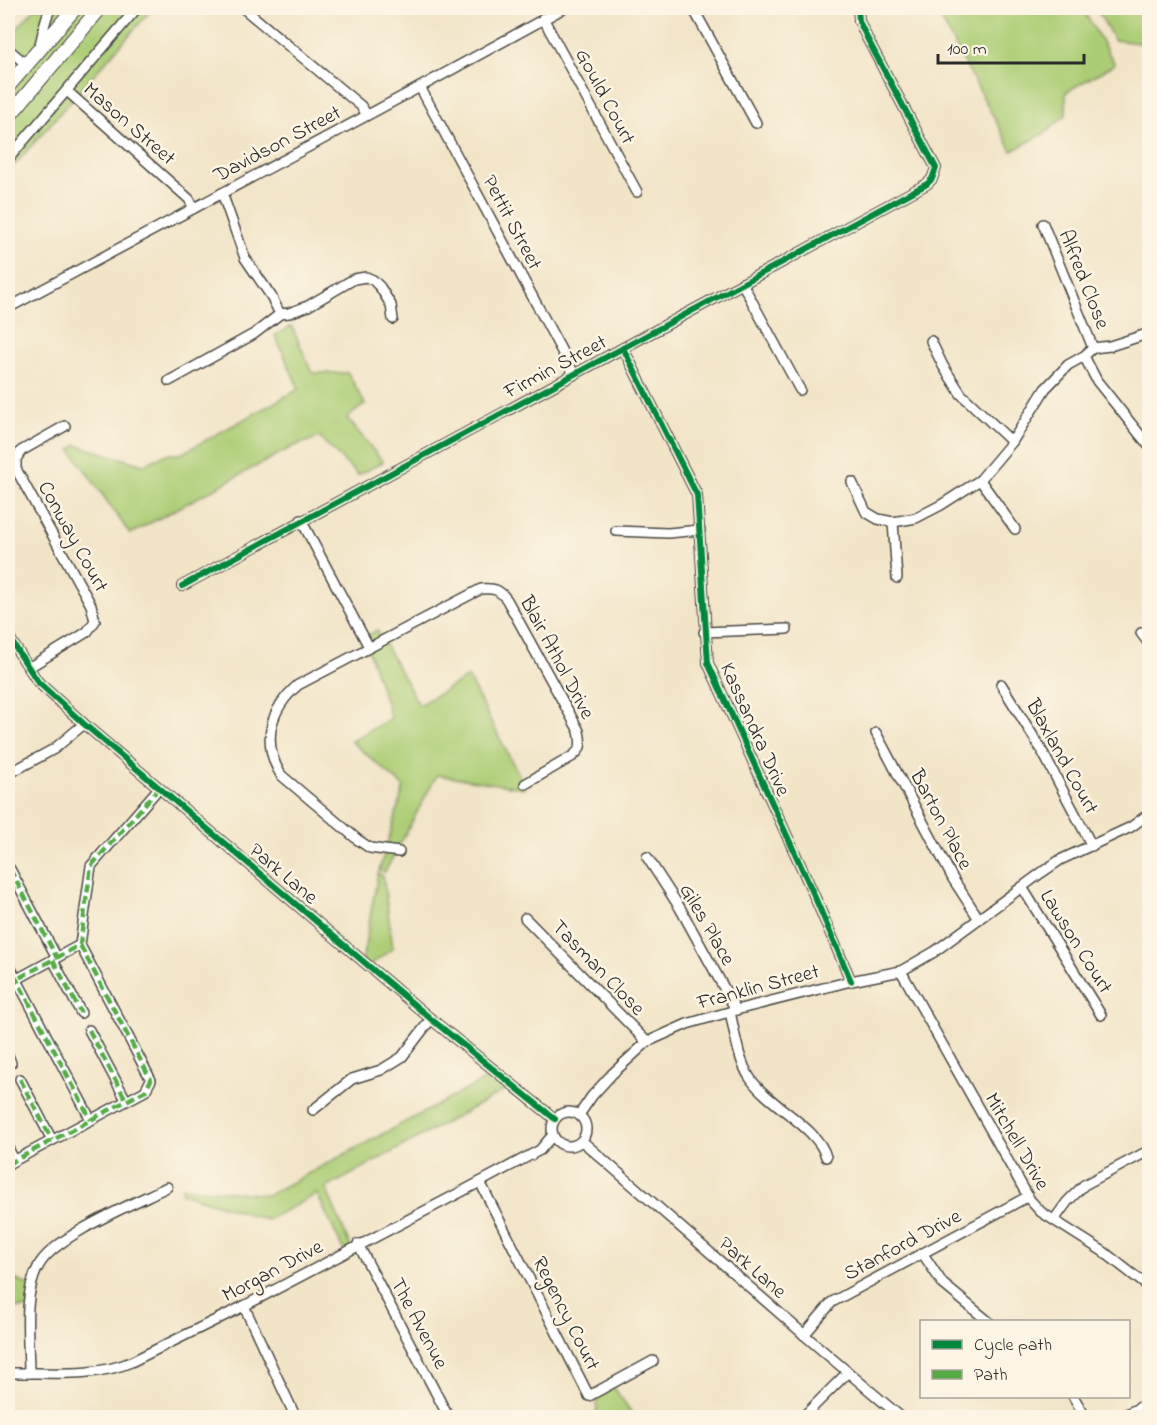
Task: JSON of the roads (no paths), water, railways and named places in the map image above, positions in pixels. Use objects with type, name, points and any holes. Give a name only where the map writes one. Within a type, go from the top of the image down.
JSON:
[{"type":"highway","points":[[8,86],[75,8]]},
{"type":"highway","points":[[8,117],[100,8]]},
{"type":"street","points":[[39,50],[45,30],[45,17],[51,8]]},
{"type":"street","points":[[8,159],[137,8]]},
{"type":"street","points":[[243,8],[361,106],[367,115]]},
{"type":"street","name":"Gould Court","points":[[539,8],[637,192]]},
{"type":"street","name":"Davidson Street","points":[[8,308],[564,8]]},
{"type":"street","points":[[693,8],[756,123]]},
{"type":"street","name":"Firmin Street","points":[[182,586],[918,190],[932,179],[936,168],[867,38],[859,21],[858,8]]},
{"type":"street","points":[[8,51],[27,64]]},
{"type":"street","name":"Pettit Street","points":[[420,87],[574,374]]},
{"type":"street","name":"Mason Street","points":[[66,91],[189,199],[194,208]]},
{"type":"street","points":[[222,193],[245,258],[271,296],[280,314]]},
{"type":"street","name":"Alfred Close","points":[[1043,224],[1093,348]]},
{"type":"street","points":[[169,381],[254,334],[280,314],[298,311],[354,279],[366,277],[373,280],[391,304],[393,319]]},
{"type":"street","points":[[742,283],[800,390]]},
{"type":"street","points":[[852,482],[866,512],[878,519],[893,522],[916,518],[980,480],[1012,442],[1045,389],[1068,365],[1093,348],[1110,346],[1149,333]]},
{"type":"street","points":[[931,340],[943,366],[961,394],[1012,442]]},
{"type":"street","name":"Kassandra Drive","points":[[623,348],[697,495],[704,632],[708,663],[851,981]]},
{"type":"street","points":[[1084,356],[1097,381],[1149,446]]},
{"type":"street","name":"Conway Court","points":[[28,668],[87,632],[96,621],[92,605],[16,469],[13,458],[65,426]]},
{"type":"street","points":[[980,480],[1015,529]]},
{"type":"street","points":[[301,520],[369,646]]},
{"type":"street","points":[[893,522],[897,578]]},
{"type":"street","points":[[616,531],[668,533],[700,530]]},
{"type":"street","name":"Blair Athol Drive","points":[[399,852],[370,848],[281,775],[273,762],[270,745],[276,710],[298,685],[481,589],[500,590],[507,600],[579,730],[582,743],[579,751],[573,756],[525,784]]},
{"type":"street","points":[[704,632],[787,629]]},
{"type":"street","points":[[1140,633],[1149,645]]},
{"type":"street","name":"Park Lane","points":[[8,636],[38,682],[84,724],[431,1019],[555,1119]]},
{"type":"street","name":"Blaxland Court","points":[[1001,684],[1041,749],[1092,846]]},
{"type":"street","points":[[8,774],[54,749],[84,724]]},
{"type":"street","name":"Barton Place","points":[[876,733],[953,879],[979,919]]},
{"type":"street","points":[[8,1148],[11,1162],[145,1091],[151,1080],[80,945],[92,866],[159,788]]},
{"type":"street","points":[[1146,815],[1149,826]]},
{"type":"street","name":"Franklin Street","points":[[579,1115],[612,1074],[647,1042],[687,1024],[733,1011],[851,981],[901,971],[934,952],[1060,860],[1131,826],[1146,815]]},
{"type":"street","name":"Giles Place","points":[[647,858],[680,908],[733,1011],[744,1068],[751,1079],[775,1104],[824,1147],[826,1157]]},
{"type":"street","points":[[10,869],[81,1013]]},
{"type":"street","name":"Lawson Court","points":[[1022,887],[1101,1015]]},
{"type":"street","name":"Tasman Close","points":[[525,918],[647,1042]]},
{"type":"street","points":[[12,981],[80,945]]},
{"type":"street","points":[[8,963],[12,981],[91,1120]]},
{"type":"street","name":"Mitchell Drive","points":[[901,971],[1027,1197],[1041,1212],[1104,1252],[1149,1288]]},
{"type":"street","points":[[313,1110],[352,1079],[381,1070],[402,1057],[431,1019]]},
{"type":"street","points":[[89,1030],[126,1100]]},
{"type":"street","points":[[20,1079],[52,1140]]},
{"type":"street","points":[[564,1113],[579,1115],[583,1119],[586,1130],[582,1141],[577,1145],[566,1147],[555,1141],[551,1130],[555,1119],[564,1113]]},
{"type":"street","name":"Morgan Drive","points":[[8,1373],[96,1372],[117,1368],[244,1306],[540,1150],[552,1136]]},
{"type":"street","name":"Park Lane","points":[[582,1141],[902,1418]]},
{"type":"street","name":"Morgan Drive","points":[[540,1150],[566,1147]]},
{"type":"street","points":[[1054,1220],[1067,1202],[1084,1185],[1149,1150]]},
{"type":"street","name":"Regency Court","points":[[480,1182],[589,1396],[653,1361]]},
{"type":"street","points":[[29,1372],[29,1302],[32,1281],[45,1255],[83,1230],[167,1187]]},
{"type":"street","name":"Stanford Drive","points":[[804,1335],[832,1302],[1027,1197]]},
{"type":"street","name":"The Avenue","points":[[358,1244],[449,1418]]},
{"type":"street","points":[[923,1254],[943,1284],[987,1320]]},
{"type":"street","points":[[244,1306],[296,1418]]},
{"type":"street","points":[[802,1418],[849,1372]]},
{"type":"street","points":[[1074,1398],[1086,1418]]},
{"type":"street","points":[[1119,1418],[1149,1402]]}]
